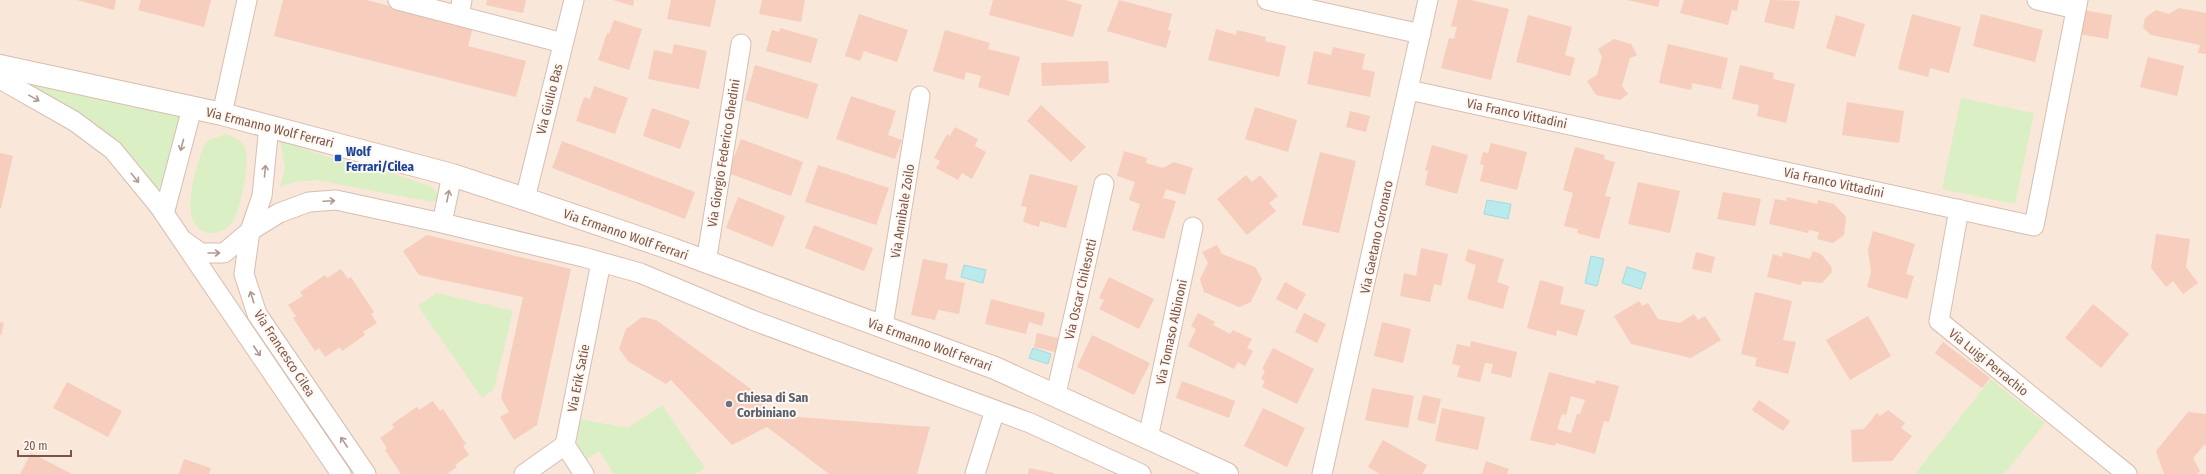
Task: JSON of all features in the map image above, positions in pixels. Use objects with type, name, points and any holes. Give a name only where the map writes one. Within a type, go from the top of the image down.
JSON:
[{"type":"street","points":[[222,114],[247,0]]},
{"type":"street","points":[[398,0],[460,8],[563,43]]},
{"type":"street","name":"Via Giulio Bas","points":[[525,199],[574,0]]},
{"type":"street","points":[[1267,0],[1421,34]]},
{"type":"street","name":"Via Gaetano Coronaro","points":[[1322,474],[1428,0]]},
{"type":"street","points":[[2038,0],[2077,4]]},
{"type":"street","name":"Via Franco Vittadini","points":[[1409,90],[2034,226],[2077,4]]},
{"type":"street","name":"Via Giorgio Federico Ghedini","points":[[706,262],[741,44]]},
{"type":"street","name":"Via Ermanno Wolf Ferrari","points":[[0,66],[222,114],[452,175],[525,199],[706,262],[995,368],[1056,394],[1227,474]]},
{"type":"street","name":"Via Francesco Cilea","points":[[0,80],[74,122],[113,150],[164,214],[341,474]]},
{"type":"street","name":"Via Annibale Zoilo","points":[[883,326],[920,96]]},
{"type":"street","points":[[164,214],[192,108]]},
{"type":"street","name":"Via Francesco Cilea","points":[[269,126],[262,196],[250,231],[244,274],[257,314],[366,474]]},
{"type":"street","points":[[442,223],[452,175]]},
{"type":"street","name":"Via Oscar Chilesotti","points":[[1056,394],[1104,184]]},
{"type":"street","points":[[180,237],[201,253],[224,253],[250,231],[279,213],[309,202],[336,200],[442,223],[601,262],[640,273],[752,320],[1060,435],[1141,474]]},
{"type":"street","name":"Via Luigi Perrachio","points":[[1959,209],[1939,321],[2127,474]]},
{"type":"street","name":"Via Tomaso Albinoni","points":[[1148,438],[1193,227]]},
{"type":"street","name":"Via Erik Satie","points":[[565,445],[601,262]]},
{"type":"street","points":[[975,474],[995,410]]},
{"type":"street","points":[[524,474],[565,445],[584,474]]},
{"type":"shaded area","points":[[0,0],[2206,0],[2206,474],[0,474]]},
{"type":"green space","points":[[23,76],[184,112],[160,187],[157,189],[22,84]]},
{"type":"green space","points":[[1961,98],[2034,113],[2015,204],[1942,189]]},
{"type":"green space","points":[[226,134],[234,137],[244,146],[247,161],[246,172],[238,208],[232,223],[223,230],[211,233],[200,229],[193,221],[191,196],[193,182],[203,147],[209,140]]},
{"type":"green space","points":[[280,141],[328,157],[380,169],[432,187],[438,195],[437,200],[432,202],[317,180],[295,182],[280,187],[285,167]]},
{"type":"green space","points":[[437,293],[513,311],[494,389],[482,398],[418,306]]},
{"type":"green space","points":[[1991,379],[2045,423],[2004,474],[1915,474]]},
{"type":"green space","points":[[662,405],[705,468],[695,474],[614,474],[599,451],[585,461],[578,446],[580,419],[628,428]]},
{"type":"water","points":[[1487,200],[1511,204],[1508,219],[1484,214]]},
{"type":"water","points":[[1591,256],[1604,259],[1597,286],[1585,283]]},
{"type":"water","points":[[964,265],[986,270],[983,283],[961,277]]},
{"type":"water","points":[[1627,267],[1646,273],[1641,289],[1622,283]]},
{"type":"water","points":[[1033,348],[1051,354],[1048,364],[1029,358]]},
{"type":"building","points":[[77,0],[116,0],[114,10]]},
{"type":"building","points":[[141,0],[211,0],[204,27],[138,10]]},
{"type":"building","points":[[283,0],[366,0],[473,27],[468,46],[526,61],[516,97],[274,36]]},
{"type":"building","points":[[487,0],[526,0],[523,13],[486,5]]},
{"type":"building","points":[[613,0],[634,0],[633,6]]},
{"type":"building","points":[[671,0],[716,0],[710,27],[667,19]]},
{"type":"building","points":[[762,0],[805,0],[801,22],[759,14]]},
{"type":"building","points":[[993,0],[1065,0],[1082,5],[1073,37],[989,15]]},
{"type":"building","points":[[1119,0],[1172,14],[1168,30],[1171,31],[1166,48],[1107,31]]},
{"type":"building","points":[[1458,0],[1471,0],[1509,9],[1491,80],[1441,68],[1449,38],[1454,39],[1457,27],[1451,26]]},
{"type":"building","points":[[1627,0],[1660,0],[1658,7]]},
{"type":"building","points":[[1684,0],[1739,0],[1737,11],[1732,10],[1728,25],[1680,13]]},
{"type":"building","points":[[1770,0],[1800,1],[1794,29],[1764,22]]},
{"type":"building","points":[[2179,8],[2206,13],[2206,54],[2198,53],[2200,45],[2151,35],[2143,28],[2145,18],[2156,10],[2169,14]]},
{"type":"building","points":[[2083,10],[2112,15],[2108,39],[2079,34]]},
{"type":"building","points":[[859,14],[908,30],[897,62],[864,51],[860,61],[845,56]]},
{"type":"building","points":[[1912,14],[1961,27],[1949,73],[1930,68],[1928,77],[1898,69]]},
{"type":"building","points":[[1981,14],[2043,30],[2035,62],[1973,46]]},
{"type":"building","points":[[1528,15],[1572,27],[1565,55],[1575,58],[1570,76],[1516,62]]},
{"type":"building","points":[[1836,15],[1865,24],[1855,57],[1826,48]]},
{"type":"building","points":[[614,20],[642,29],[629,70],[598,60],[607,33],[609,34]]},
{"type":"building","points":[[780,28],[818,39],[811,63],[766,51],[772,30],[779,32]]},
{"type":"building","points":[[1216,29],[1236,35],[1237,30],[1266,37],[1265,41],[1286,46],[1279,77],[1208,60]]},
{"type":"building","points":[[945,30],[990,43],[988,49],[1020,57],[1009,96],[978,87],[981,76],[966,72],[964,80],[933,71]]},
{"type":"building","points":[[1614,39],[1631,44],[1637,55],[1630,58],[1622,86],[1628,94],[1620,100],[1596,95],[1587,81],[1597,75],[1602,57],[1598,49]]},
{"type":"building","points":[[674,44],[707,51],[699,89],[648,79],[654,50],[672,54]]},
{"type":"building","points":[[1668,44],[1728,58],[1721,89],[1692,83],[1691,90],[1659,83]]},
{"type":"building","points":[[1333,47],[1365,54],[1362,69],[1375,72],[1370,97],[1307,84],[1314,51],[1331,55]]},
{"type":"building","points":[[2148,57],[2184,66],[2177,96],[2140,87]]},
{"type":"building","points":[[1108,61],[1109,83],[1042,86],[1041,63]]},
{"type":"building","points":[[755,65],[818,84],[808,119],[745,100]]},
{"type":"building","points":[[1740,65],[1774,73],[1773,79],[1795,84],[1786,123],[1757,116],[1759,105],[1732,99]]},
{"type":"building","points":[[594,86],[628,98],[615,134],[576,121],[584,97],[590,99]]},
{"type":"building","points":[[851,96],[896,111],[888,135],[902,140],[895,159],[836,139]]},
{"type":"building","points":[[1847,102],[1904,111],[1899,143],[1842,135]]},
{"type":"building","points":[[1041,105],[1086,147],[1071,162],[1027,121]]},
{"type":"building","points":[[1255,107],[1297,120],[1288,152],[1245,139]]},
{"type":"building","points":[[652,108],[690,121],[680,149],[643,136]]},
{"type":"building","points":[[1350,111],[1370,116],[1366,132],[1346,127]]},
{"type":"building","points":[[955,127],[978,139],[975,146],[986,152],[972,179],[962,173],[958,180],[936,168],[940,161],[934,158],[947,134],[950,136]]},
{"type":"building","points":[[741,139],[803,162],[791,196],[728,173]]},
{"type":"building","points":[[562,141],[695,192],[685,219],[552,168]]},
{"type":"building","points":[[1491,143],[1527,152],[1517,190],[1480,181],[1484,165],[1480,164],[1483,152],[1488,153]]},
{"type":"building","points":[[1432,145],[1468,155],[1457,194],[1425,185],[1428,171],[1425,170]]},
{"type":"building","points":[[1575,147],[1605,155],[1604,159],[1615,162],[1605,196],[1611,197],[1599,239],[1577,233],[1578,229],[1564,226],[1573,193],[1563,190]]},
{"type":"building","points":[[1124,151],[1147,158],[1146,163],[1163,168],[1174,162],[1193,168],[1185,195],[1166,189],[1163,198],[1176,201],[1164,239],[1132,230],[1140,204],[1129,200],[1135,182],[1117,176]]},
{"type":"building","points":[[1320,152],[1356,161],[1339,233],[1302,225]]},
{"type":"building","points":[[0,153],[13,156],[1,208],[0,208]]},
{"type":"building","points":[[818,165],[889,188],[876,225],[805,202]]},
{"type":"building","points":[[1030,174],[1078,186],[1066,228],[1040,221],[1039,227],[1023,222],[1027,207],[1021,206]]},
{"type":"building","points":[[1246,175],[1252,182],[1260,175],[1278,196],[1269,203],[1276,211],[1247,235],[1217,199]]},
{"type":"building","points":[[1638,182],[1680,191],[1670,233],[1628,224]]},
{"type":"building","points":[[1723,192],[1761,199],[1755,226],[1717,219]]},
{"type":"building","points":[[738,197],[785,216],[773,247],[726,228]]},
{"type":"building","points":[[1787,197],[1817,204],[1818,200],[1834,204],[1846,217],[1844,235],[1833,243],[1817,239],[1819,232],[1809,230],[1808,233],[1769,224],[1775,199],[1786,201]]},
{"type":"building","points":[[814,225],[873,248],[864,271],[805,248]]},
{"type":"building","points":[[1873,231],[1915,244],[1906,274],[1914,276],[1907,299],[1867,287],[1871,272],[1868,250]]},
{"type":"building","points":[[2156,234],[2190,239],[2186,267],[2198,283],[2183,294],[2173,281],[2166,287],[2151,268]]},
{"type":"building","points":[[427,235],[571,269],[537,425],[514,440],[500,417],[509,412],[501,398],[523,297],[419,275],[403,251]]},
{"type":"building","points":[[1217,245],[1222,254],[1255,267],[1262,279],[1251,302],[1239,307],[1204,292],[1200,279],[1208,263],[1202,252]]},
{"type":"building","points":[[1421,248],[1448,254],[1441,286],[1434,284],[1430,302],[1400,296],[1404,273],[1416,276]]},
{"type":"building","points":[[1468,249],[1504,259],[1497,282],[1509,286],[1503,309],[1467,299],[1476,265],[1465,261]]},
{"type":"building","points":[[1813,251],[1821,254],[1831,266],[1832,272],[1822,283],[1802,281],[1801,285],[1767,277],[1773,254],[1782,257],[1783,252],[1810,259]]},
{"type":"building","points":[[1696,252],[1715,257],[1711,273],[1692,269]]},
{"type":"building","points":[[923,259],[948,264],[945,279],[965,283],[959,314],[938,310],[935,320],[911,315]]},
{"type":"building","points":[[341,269],[348,279],[351,277],[374,312],[371,314],[377,323],[363,332],[365,335],[342,351],[340,347],[325,357],[319,348],[315,351],[293,318],[296,316],[288,305],[303,296],[300,292],[325,275],[327,278]]},
{"type":"building","points":[[1109,277],[1154,299],[1139,329],[1099,309],[1104,300],[1099,298]]},
{"type":"building","points":[[1540,280],[1564,287],[1560,304],[1585,310],[1577,336],[1557,330],[1556,336],[1527,328]]},
{"type":"building","points":[[1285,282],[1306,294],[1297,310],[1276,299]]},
{"type":"building","points":[[1755,292],[1792,301],[1783,340],[1796,342],[1788,374],[1755,366],[1757,358],[1741,354]]},
{"type":"building","points":[[991,299],[1045,313],[1042,326],[1029,322],[1026,334],[985,324]]},
{"type":"building","points":[[1639,301],[1642,306],[1648,303],[1658,319],[1680,323],[1694,314],[1698,320],[1705,316],[1721,340],[1691,358],[1631,344],[1614,316]]},
{"type":"building","points":[[2093,304],[2129,334],[2101,368],[2065,338]]},
{"type":"building","points":[[1198,313],[1215,322],[1213,325],[1230,334],[1233,330],[1252,339],[1247,348],[1253,351],[1245,366],[1238,362],[1234,369],[1188,346],[1196,329],[1191,326]]},
{"type":"building","points":[[1304,313],[1326,324],[1317,343],[1295,332]]},
{"type":"building","points":[[1868,316],[1891,356],[1850,380],[1826,340]]},
{"type":"building","name":"Chiesa di San Corbiniano","points":[[642,317],[656,320],[758,394],[771,415],[930,427],[917,474],[829,474],[767,427],[732,445],[671,380],[666,384],[629,362],[619,349],[626,329]]},
{"type":"building","points":[[0,322],[4,323],[1,335],[0,335]]},
{"type":"building","points":[[1382,322],[1411,329],[1403,363],[1374,356]]},
{"type":"building","points":[[1037,333],[1058,338],[1055,352],[1034,347]]},
{"type":"building","points":[[1092,335],[1150,363],[1134,395],[1077,367]]},
{"type":"building","points":[[1471,341],[1517,352],[1511,378],[1491,373],[1493,364],[1485,363],[1480,382],[1457,377],[1460,366],[1452,364],[1457,344],[1470,347]]},
{"type":"building","points":[[1943,342],[1990,378],[1982,388],[1935,353]]},
{"type":"building","points":[[1273,348],[1314,369],[1297,404],[1262,387],[1265,381],[1261,379],[1265,371],[1262,369]]},
{"type":"building","points":[[1549,372],[1595,384],[1596,380],[1619,386],[1609,422],[1604,421],[1595,454],[1556,443],[1555,446],[1530,440]],"holes":[[[1571,396],[1585,400],[1580,414],[1577,414],[1571,433],[1557,429],[1562,414],[1566,415]]]},
{"type":"building","points":[[1182,381],[1235,401],[1229,418],[1176,398]]},
{"type":"building","points":[[67,382],[122,411],[108,437],[53,408]]},
{"type":"building","points":[[1372,388],[1414,396],[1408,428],[1365,420]]},
{"type":"building","points":[[1423,395],[1441,399],[1435,424],[1417,420]]},
{"type":"building","points":[[1759,400],[1790,421],[1783,431],[1752,410]]},
{"type":"building","points":[[433,401],[440,411],[443,409],[466,444],[463,446],[469,455],[455,465],[457,467],[447,474],[401,474],[385,450],[387,448],[380,438],[394,428],[392,424],[417,407],[419,410]]},
{"type":"building","points":[[1263,408],[1305,428],[1287,467],[1244,446]]},
{"type":"building","points":[[1442,408],[1485,417],[1478,450],[1435,441]]},
{"type":"building","points":[[1888,410],[1905,423],[1901,428],[1912,436],[1892,461],[1852,462],[1851,430],[1864,429],[1877,413],[1880,416]]},
{"type":"building","points":[[2188,412],[2206,414],[2206,445],[2204,445],[2193,458],[2200,471],[2197,474],[2164,474],[2156,451]]},
{"type":"building","points":[[1383,440],[1427,465],[1422,474],[1380,474],[1368,467]]},
{"type":"building","points":[[31,453],[72,474],[20,474]]},
{"type":"building","points":[[184,459],[211,468],[209,474],[179,474]]},
{"type":"building","points":[[1486,461],[1509,469],[1507,474],[1482,474]]},
{"type":"building","points":[[1029,468],[1054,473],[1054,474],[1028,474]]},
{"type":"place","name":"Wolf Ferrari/Cilea","points":[[338,158]]},
{"type":"place","name":"Chiesa di San Corbiniano","points":[[729,404]]}]
